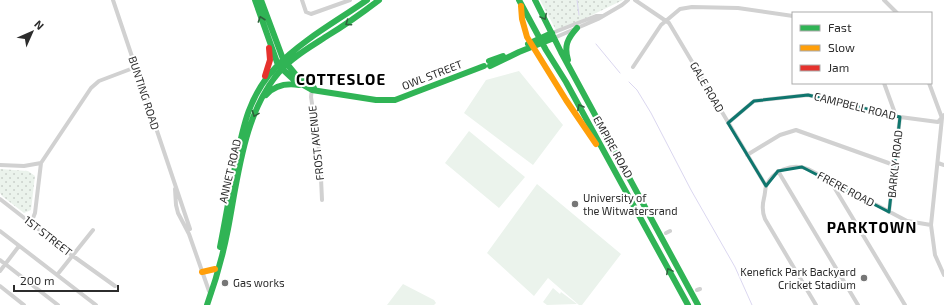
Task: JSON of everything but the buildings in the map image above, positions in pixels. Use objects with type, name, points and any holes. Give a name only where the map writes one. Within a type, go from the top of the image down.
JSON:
[{"type":"main road","points":[[255,0],[268,40],[282,65]]},
{"type":"main road","points":[[261,0],[282,65]]},
{"type":"main road","points":[[282,65],[298,47],[367,0]]},
{"type":"main road","points":[[282,65],[361,14],[379,0]]},
{"type":"main road","points":[[520,0],[522,19],[527,37],[594,141],[604,152]]},
{"type":"main road","name":"EMPIRE ROAD","points":[[520,0],[688,305]]},
{"type":"main road","name":"EMPIRE ROAD","points":[[535,0],[572,72],[698,305]]},
{"type":"main road","points":[[572,72],[565,44],[577,28]]},
{"type":"main road","name":"OWL STREET","points":[[282,65],[303,86],[376,100],[395,100],[445,82],[553,36]]},
{"type":"main road","points":[[261,85],[267,72],[270,60],[268,40]]},
{"type":"main road","name":"ANNET ROAD","points":[[211,290],[227,222],[245,118],[251,102],[261,85],[282,65]]},
{"type":"main road","name":"ANNET ROAD","points":[[227,222],[249,133],[260,102],[282,65]]},
{"type":"main road","name":"OWL STREET","points":[[282,65],[313,89]]},
{"type":"main road","points":[[260,102],[268,93],[278,87],[289,84],[303,86]]},
{"type":"main road","name":"ANNET ROAD","points":[[211,290],[215,269],[221,251]]},
{"type":"main road","points":[[203,272],[215,269]]},
{"type":"main road","points":[[203,305],[211,290]]},
{"type":"main road","points":[[207,305],[211,290]]},
{"type":"street","name":"BUNTING ROAD","points":[[113,0],[203,272]]},
{"type":"street","points":[[302,0],[308,13],[313,14],[350,0]]},
{"type":"street","points":[[553,36],[598,19],[628,0]]},
{"type":"street","name":"GALE ROAD","points":[[635,0],[666,20],[674,31],[766,186]]},
{"type":"street","points":[[884,0],[896,12]]},
{"type":"street","points":[[633,67],[654,35],[666,20],[680,9],[692,7],[738,8],[792,16]]},
{"type":"street","points":[[553,36],[596,16],[602,16]]},
{"type":"street","points":[[30,222],[35,212],[41,163],[91,88],[99,81],[136,67]]},
{"type":"street","name":"BARKLY ROAD","points":[[884,84],[898,116],[890,212]]},
{"type":"street","points":[[930,84],[943,116],[931,225],[935,254],[944,275]]},
{"type":"street","name":"FROST AVENUE","points":[[313,89],[311,97],[320,156],[322,200]]},
{"type":"street","name":"CAMPBELL ROAD","points":[[728,123],[754,101],[802,95],[818,96],[898,116],[936,122],[943,116]]},
{"type":"street","points":[[747,155],[774,138],[794,130],[894,165]]},
{"type":"street","points":[[938,162],[944,165]]},
{"type":"street","points":[[0,165],[28,166],[41,163]]},
{"type":"street","name":"FRERE ROAD","points":[[778,171],[793,167],[802,167],[912,222],[931,225]]},
{"type":"street","points":[[816,305],[763,216],[762,209],[766,186],[778,171],[858,305]]},
{"type":"street","points":[[831,181],[905,305]]},
{"type":"street","name":"BUNTING ROAD","points":[[175,185],[176,207],[190,236],[211,290]]},
{"type":"street","name":"1ST STREET","points":[[0,199],[73,256],[115,286]]},
{"type":"street","points":[[57,275],[93,230]]},
{"type":"street","points":[[0,231],[96,305]]},
{"type":"street","points":[[0,271],[19,246]]},
{"type":"street","points":[[0,260],[58,305]]},
{"type":"street","points":[[0,286],[24,305]]},
{"type":"highlighted area","points":[[808,95],[900,117],[889,212],[802,167],[778,171],[766,186],[728,123],[754,101]]},
{"type":"shaded area","points":[[540,0],[623,0],[557,32]]},
{"type":"shaded area","points":[[519,71],[563,125],[533,165],[464,113],[486,80]]},
{"type":"shaded area","points":[[469,131],[525,177],[499,208],[445,163]]},
{"type":"shaded area","points":[[0,169],[28,171],[35,176],[31,210],[24,213],[2,196],[0,193]]},
{"type":"shaded area","points":[[537,184],[621,254],[582,305],[579,305],[548,278],[534,296],[487,253]]},
{"type":"shaded area","points":[[403,284],[434,300],[436,303],[434,305],[387,305]]},
{"type":"shaded area","points":[[553,288],[577,304],[547,305],[543,302]]},
{"type":"waterway","points":[[577,0],[579,15]]},
{"type":"waterway","points":[[596,44],[620,73]]},
{"type":"waterway","points":[[629,82],[637,90],[651,113],[691,190],[735,267],[752,305]]},
{"type":"traffic: fast","points":[[255,0],[278,65],[294,80],[312,90],[376,100],[395,100],[484,66]]},
{"type":"traffic: fast","points":[[261,0],[283,59],[296,75],[313,86],[315,90]]},
{"type":"traffic: fast","points":[[220,247],[243,129],[258,90],[266,78],[286,57],[320,31],[367,0]]},
{"type":"traffic: fast","points":[[207,305],[224,248],[245,144],[259,103],[270,84],[288,63],[379,0]]},
{"type":"traffic: fast","points":[[519,0],[546,50],[566,82],[688,305]]},
{"type":"traffic: fast","points":[[535,0],[561,52],[698,305]]},
{"type":"traffic: fast","points":[[568,60],[566,51],[567,43],[577,28]]},
{"type":"traffic: fast","points":[[528,44],[552,33]]},
{"type":"traffic: fast","points":[[490,66],[519,52],[554,38]]},
{"type":"traffic: fast","points":[[489,61],[503,56]]},
{"type":"traffic: fast","points":[[266,95],[277,87],[290,84],[299,85]]},
{"type":"traffic: slow","points":[[521,6],[522,19],[527,37],[566,100],[596,144]]},
{"type":"traffic: slow","points":[[202,272],[215,269]]},
{"type":"traffic: jam","points":[[265,76],[270,60],[269,48]]},
{"type":"place","name":"University of the Witwatersrand","points":[[575,204]]},
{"type":"place","name":"Kenefick Park Backyard Cricket Stadium","points":[[864,278]]},
{"type":"place","name":"Gas works","points":[[225,283]]},
{"type":"district","name":"COTTESLOE","points":[[341,80]]},
{"type":"district","name":"PARKTOWN","points":[[872,228]]}]
